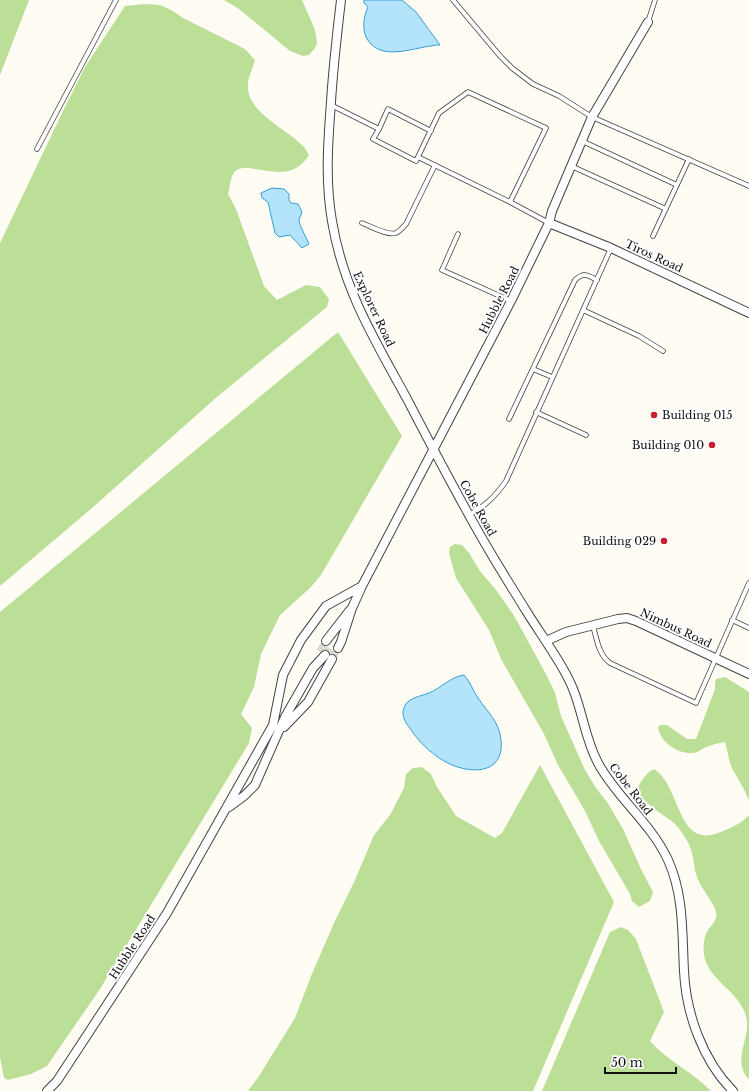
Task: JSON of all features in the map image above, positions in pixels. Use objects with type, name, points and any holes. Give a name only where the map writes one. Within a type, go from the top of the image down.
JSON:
[{"type":"street","name":"Explorer Road","points":[[341,0],[327,149],[328,184],[332,219],[338,251],[349,285],[359,308],[434,450]]},
{"type":"street","name":"Hubble Road","points":[[352,608],[342,619],[332,644],[342,642],[352,608],[362,586],[511,301],[549,223],[552,211],[592,117],[648,22]]},
{"type":"street","name":"Tiros Road","points":[[549,223],[611,248],[749,313]]},
{"type":"street","name":"Cobe Road","points":[[434,450],[469,515],[574,689],[589,743],[597,762],[608,780],[655,838],[666,855],[674,873],[679,894],[682,915],[686,994],[692,1018],[706,1053],[721,1076],[734,1091]]},
{"type":"street","name":"Hubble Road","points":[[47,1091],[57,1082],[167,913],[227,808],[273,725],[283,675],[301,640],[326,606],[362,586]]},
{"type":"street","name":"Nimbus Road","points":[[546,641],[566,632],[627,618],[749,674]]},
{"type":"street","name":"Hubble Road","points":[[227,808],[244,796],[255,785],[280,732],[285,717],[313,668],[326,655],[308,702],[280,732]]},
{"type":"lane","points":[[37,149],[116,0]]},
{"type":"lane","points":[[452,0],[512,68],[533,84],[558,96],[592,117],[749,186]]},
{"type":"lane","points":[[648,22],[655,0]]},
{"type":"lane","points":[[431,131],[388,109],[373,139],[416,161],[431,131],[439,113],[468,92],[546,128],[510,202]]},
{"type":"lane","points":[[331,105],[379,129]]},
{"type":"lane","points":[[582,141],[677,185]]},
{"type":"lane","points":[[418,157],[510,202],[549,223]]},
{"type":"lane","points":[[653,236],[689,160]]},
{"type":"lane","points":[[362,223],[390,233],[399,231],[406,224],[434,165]]},
{"type":"lane","points":[[571,166],[666,209]]},
{"type":"lane","points":[[458,234],[442,270],[511,301]]},
{"type":"lane","points":[[469,515],[485,505],[497,494],[506,481],[611,248]]},
{"type":"lane","points":[[509,419],[575,280],[585,274],[597,280]]},
{"type":"lane","points":[[583,310],[639,336],[663,351]]},
{"type":"lane","points":[[533,369],[552,377]]},
{"type":"lane","points":[[536,412],[586,435]]},
{"type":"lane","points":[[593,626],[600,652],[610,663],[696,703],[749,583]]},
{"type":"lane","points":[[743,596],[749,599]]},
{"type":"lane","points":[[732,620],[749,628]]},
{"type":"green space","points":[[0,0],[29,0],[0,75]]},
{"type":"green space","points":[[224,0],[302,0],[315,30],[317,43],[315,48],[309,55],[303,56],[290,51],[239,9]]},
{"type":"green space","points":[[146,4],[160,5],[173,11],[183,18],[245,49],[255,60],[248,84],[249,94],[253,103],[269,120],[305,148],[309,155],[300,165],[290,171],[279,172],[247,168],[240,169],[233,175],[228,194],[236,209],[264,286],[277,300],[306,285],[320,287],[329,299],[327,307],[218,396],[92,508],[0,586],[0,243],[85,67],[125,6]]},
{"type":"green space","points":[[338,332],[402,436],[321,575],[310,588],[280,615],[261,654],[254,687],[241,714],[252,728],[249,743],[100,989],[47,1066],[31,1074],[8,1080],[4,1078],[0,1057],[0,612]]},
{"type":"green space","points":[[455,544],[462,545],[469,553],[480,571],[513,614],[547,676],[555,693],[561,716],[585,770],[623,829],[653,892],[650,901],[639,907],[632,901],[630,894],[599,841],[585,811],[558,765],[544,734],[501,659],[489,630],[456,578],[449,553],[450,547]]},
{"type":"green space","points":[[725,677],[749,692],[749,801],[731,767],[725,742],[709,746],[694,753],[687,753],[670,746],[662,738],[658,727],[660,725],[667,725],[687,739],[696,739],[715,689],[716,679]]},
{"type":"green space","points":[[540,765],[614,902],[533,1091],[248,1091],[295,1018],[311,976],[374,835],[390,815],[404,788],[406,774],[413,768],[422,767],[431,774],[437,787],[456,816],[495,838],[502,833]]},
{"type":"green space","points":[[654,769],[663,777],[681,815],[688,826],[696,833],[708,835],[723,831],[737,824],[749,815],[749,1079],[744,1073],[741,1059],[747,1028],[747,1021],[744,1012],[735,997],[710,970],[704,954],[705,937],[716,917],[715,908],[698,879],[691,849],[683,834],[675,824],[648,804],[639,792],[639,786],[643,779]]},
{"type":"green space","points":[[621,927],[628,930],[636,939],[664,1012],[650,1041],[664,1055],[704,1084],[711,1091],[542,1091],[610,932]]},
{"type":"water","points":[[364,0],[402,0],[416,12],[440,45],[400,52],[380,50],[372,45],[366,37],[364,26],[365,14],[368,7],[364,3]]},
{"type":"water","points":[[272,188],[284,189],[289,194],[289,200],[291,203],[298,204],[302,212],[299,220],[300,225],[309,244],[302,248],[290,235],[279,237],[275,233],[268,202],[262,198],[261,193]]},
{"type":"water","points":[[464,675],[495,722],[500,733],[501,752],[497,761],[491,766],[482,769],[473,770],[463,768],[439,758],[424,746],[416,737],[403,716],[403,711],[408,702],[418,696],[433,691],[455,678]]},
{"type":"tunnel","points":[[320,652],[326,641]]},
{"type":"tunnel","points":[[325,655],[331,644]]},
{"type":"tunnel","points":[[332,659],[338,648]]},
{"type":"place","name":"Building 015","points":[[654,415]]},
{"type":"place","name":"Building 010","points":[[712,445]]},
{"type":"place","name":"Building 029","points":[[664,541]]}]
